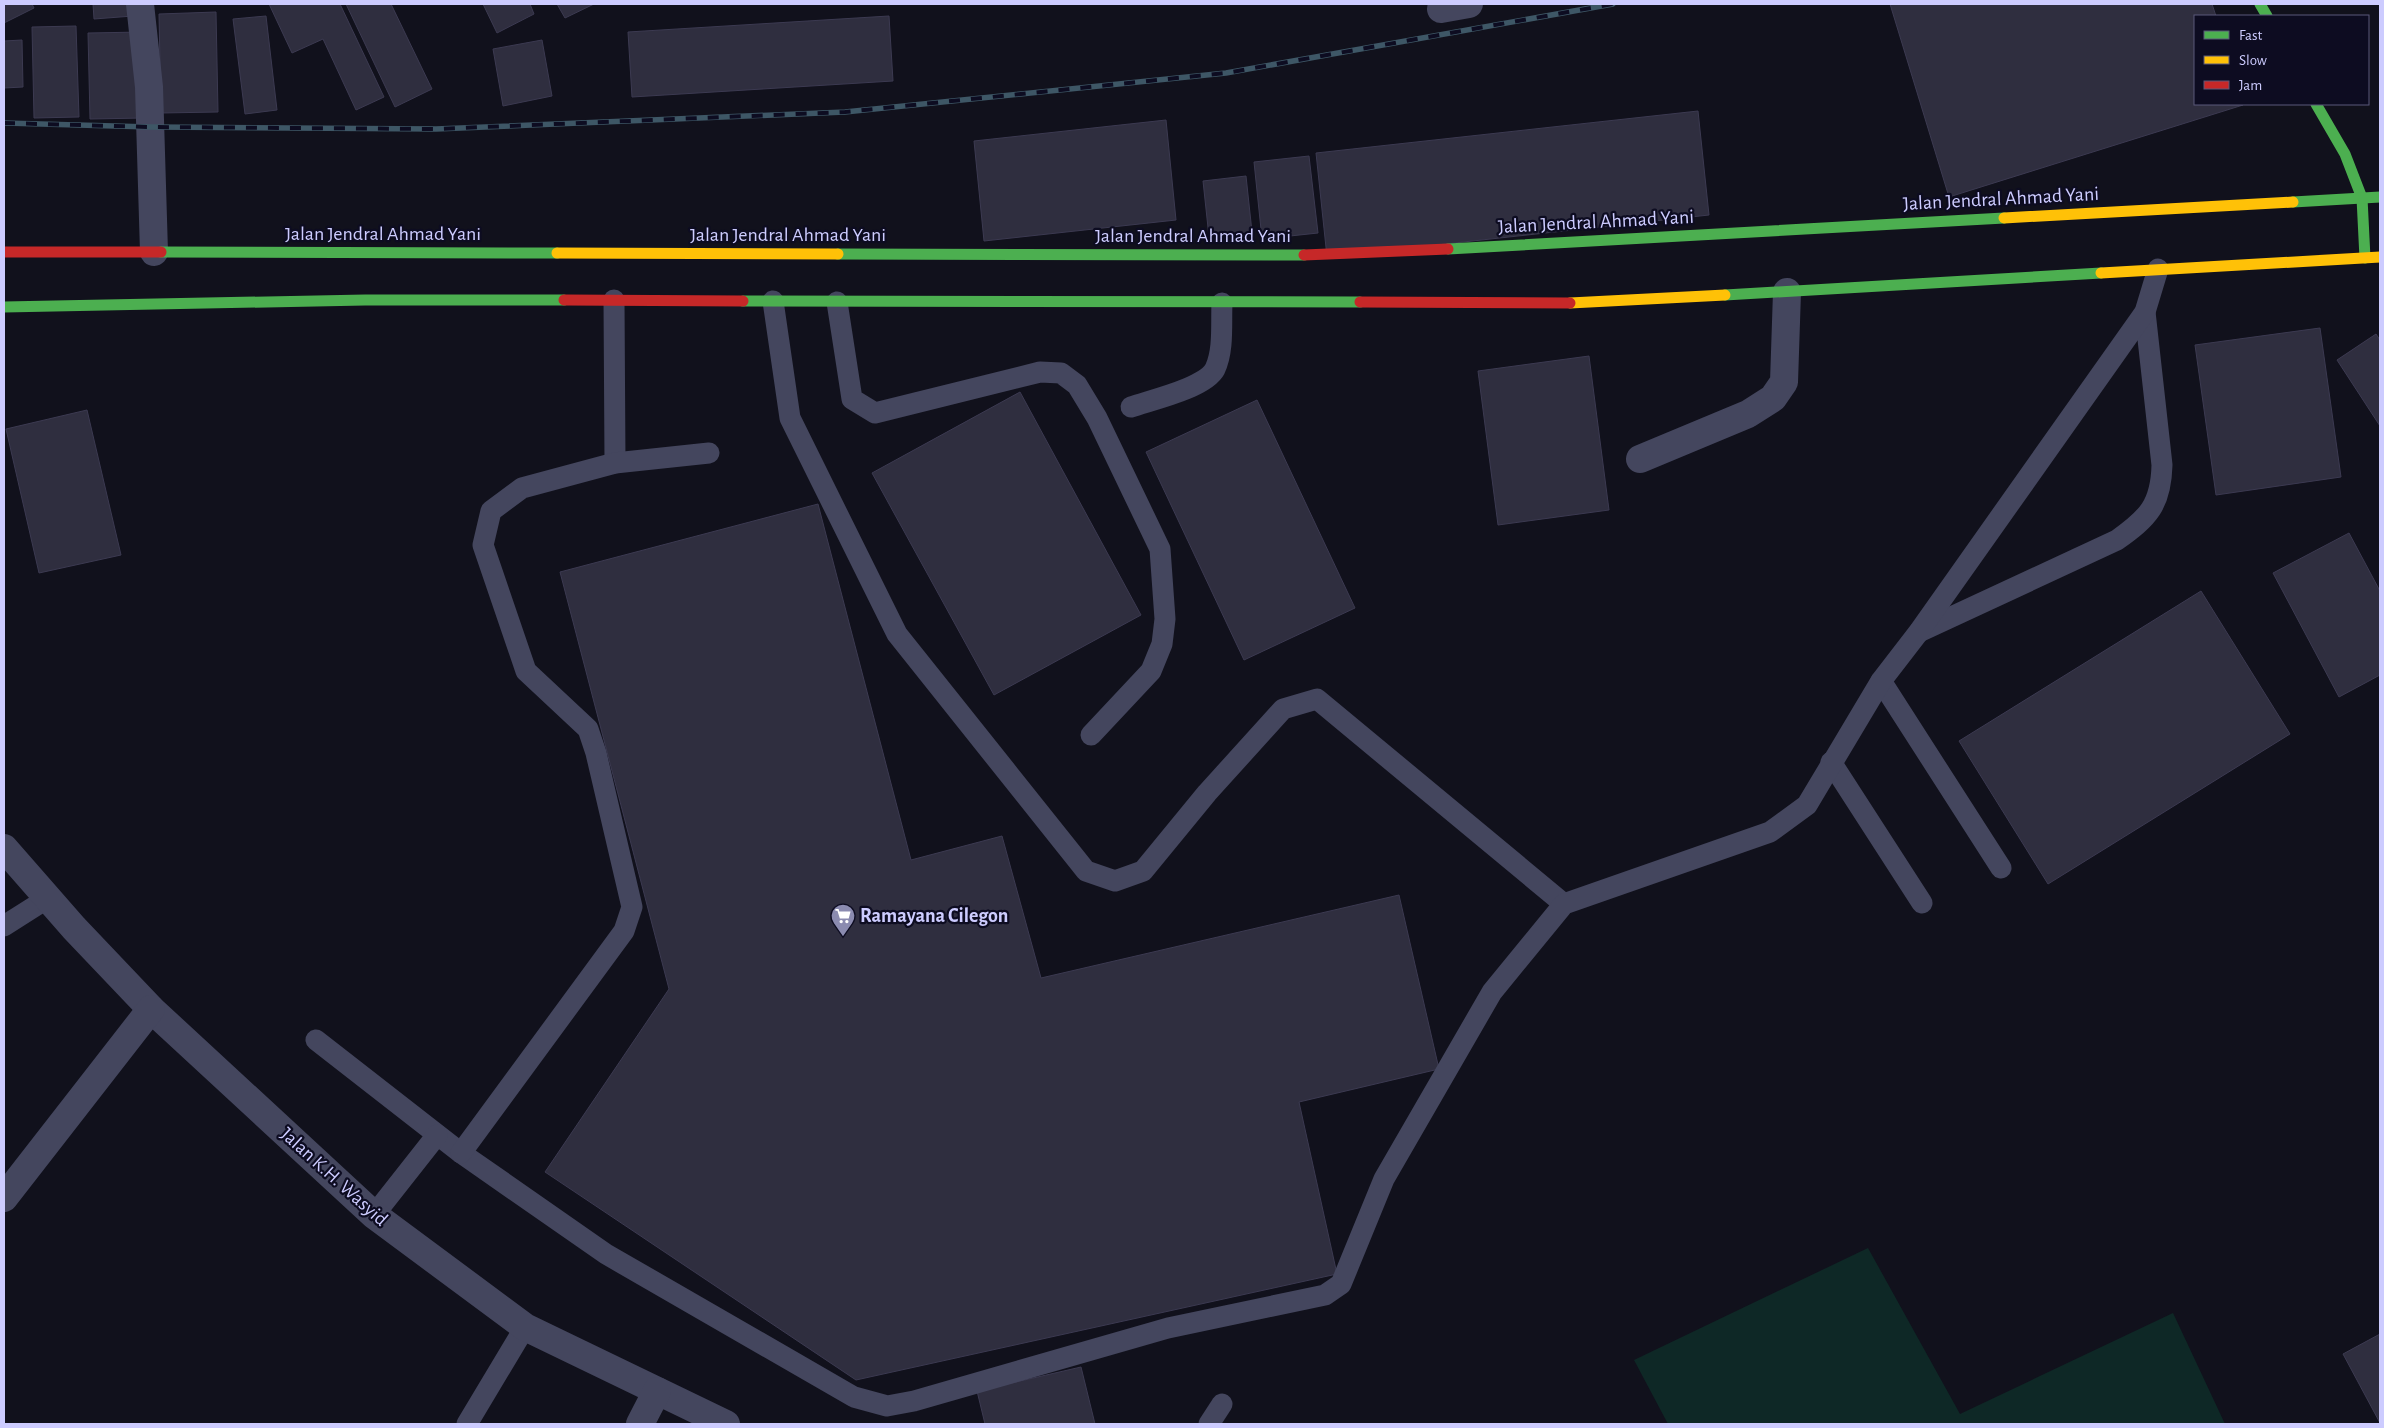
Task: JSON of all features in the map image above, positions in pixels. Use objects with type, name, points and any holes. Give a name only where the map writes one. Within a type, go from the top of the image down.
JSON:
[{"type":"main road","points":[[2260,4],[2266,15]]},
{"type":"main road","points":[[2317,105],[2345,154],[2362,198],[2365,258]]},
{"type":"main road","name":"Jalan Jendral Ahmad Yani","points":[[4,252],[1336,255],[2380,197]]},
{"type":"main road","points":[[4,307],[364,300],[1580,303],[2380,257]]},
{"type":"street","points":[[140,4],[149,87],[154,252]]},
{"type":"street","points":[[1440,9],[1469,4]]},
{"type":"street","points":[[1640,459],[1748,414],[1772,398],[1784,382],[1787,292]]},
{"type":"street","name":"Jalan K.H. Wasyid","points":[[4,848],[151,1009],[374,1215],[525,1327],[726,1424]]},
{"type":"street","points":[[4,1198],[151,1009]]},
{"type":"street","points":[[640,1424],[657,1391]]},
{"type":"lane","points":[[316,1040],[461,1153],[606,1254],[854,1397],[887,1406],[914,1401],[1168,1328],[1325,1295],[1341,1284],[1384,1179],[1487,1001],[1564,904],[1770,832],[1806,806],[1881,680],[1918,633],[2145,312],[2158,269]]},
{"type":"lane","points":[[614,300],[615,464]]},
{"type":"lane","points":[[773,301],[790,418],[897,634],[1086,871],[1115,881],[1143,871],[1207,793],[1282,709],[1317,699],[1564,904]]},
{"type":"lane","points":[[837,302],[852,399],[875,414],[1040,372],[1061,373],[1077,384],[1097,418],[1160,549],[1165,611],[1162,644],[1151,671],[1090,735]]},
{"type":"lane","points":[[1131,407],[1199,383],[1214,370],[1219,354],[1222,303]]},
{"type":"lane","points":[[1918,633],[2117,540],[2139,524],[2154,503],[2162,488],[2162,466],[2145,312]]},
{"type":"lane","points":[[461,1153],[624,931],[632,908],[619,845],[596,753],[588,729],[526,671],[483,545],[491,511],[522,488],[615,464],[709,453]]},
{"type":"lane","points":[[1881,680],[2001,868]]},
{"type":"lane","points":[[1831,762],[1922,902]]},
{"type":"lane","points":[[4,926],[48,898]]},
{"type":"lane","points":[[374,1215],[437,1135]]},
{"type":"lane","points":[[468,1424],[525,1327]]},
{"type":"lane","points":[[1209,1424],[1222,1404]]},
{"type":"green space","points":[[1868,1248],[1960,1414],[2173,1313],[2225,1424],[1668,1424],[1634,1360]]},
{"type":"building","points":[[4,4],[32,4],[34,8],[4,23]]},
{"type":"building","points":[[93,4],[132,4],[133,16],[94,19]]},
{"type":"building","points":[[269,4],[340,4],[384,97],[356,110],[323,39],[292,53]]},
{"type":"building","points":[[346,4],[391,4],[432,89],[395,107]]},
{"type":"building","points":[[483,4],[530,4],[534,14],[497,33]]},
{"type":"building","points":[[557,4],[594,4],[565,18]]},
{"type":"building","points":[[1890,4],[2212,4],[2216,15],[2194,15],[2194,105],[2243,105],[1949,197]]},
{"type":"building","points":[[216,12],[218,112],[161,113],[159,14]]},
{"type":"building","points":[[266,16],[277,110],[245,114],[233,19]]},
{"type":"building","points":[[889,16],[893,81],[632,97],[628,32]]},
{"type":"building","points":[[76,26],[79,117],[34,118],[32,27]]},
{"type":"building","points":[[142,32],[144,118],[90,119],[88,33]]},
{"type":"building","points":[[22,40],[23,87],[4,88],[4,41]]},
{"type":"building","points":[[542,40],[552,96],[503,106],[493,49]]},
{"type":"building","points":[[1698,111],[1709,215],[1327,257],[1316,153]]},
{"type":"building","points":[[1166,120],[1176,220],[984,241],[974,141]]},
{"type":"building","points":[[1309,156],[1318,233],[1262,239],[1254,162]]},
{"type":"building","points":[[1246,176],[1252,232],[1209,237],[1203,181]]},
{"type":"building","points":[[2320,328],[2341,477],[2216,495],[2195,345]]},
{"type":"building","points":[[2376,334],[2380,340],[2380,426],[2337,360]]},
{"type":"building","points":[[1589,356],[1609,510],[1498,525],[1478,371]]},
{"type":"building","points":[[1020,392],[1141,615],[994,695],[872,473]]},
{"type":"building","points":[[1257,400],[1355,608],[1244,660],[1146,452]]},
{"type":"building","points":[[87,410],[121,555],[39,573],[6,429]]},
{"type":"building","name":"Ramayana Cilegon","points":[[818,504],[911,860],[1002,836],[1041,978],[1399,895],[1439,1069],[1299,1102],[1337,1274],[856,1380],[545,1172],[669,989],[560,572]]},
{"type":"building","points":[[2349,533],[2380,591],[2380,675],[2339,697],[2273,573]]},
{"type":"building","points":[[2201,591],[2290,734],[2048,884],[1959,741]]},
{"type":"building","points":[[2380,1334],[2380,1423],[2343,1354]]},
{"type":"building","points":[[1081,1367],[1095,1424],[985,1424],[977,1391]]},
{"type":"railway","points":[[4,123],[151,127],[436,129],[845,112],[1226,73],[1613,4]]},
{"type":"traffic: fast","points":[[2260,4],[2266,15]]},
{"type":"traffic: fast","points":[[2317,105],[2345,154],[2362,198]]},
{"type":"traffic: fast","points":[[2293,202],[2380,197]]},
{"type":"traffic: fast","points":[[2362,198],[2365,258]]},
{"type":"traffic: fast","points":[[1448,249],[2004,218]]},
{"type":"traffic: fast","points":[[161,252],[557,253]]},
{"type":"traffic: fast","points":[[838,254],[1304,255]]},
{"type":"traffic: fast","points":[[1725,295],[2101,273]]},
{"type":"traffic: fast","points":[[4,307],[365,300],[564,300]]},
{"type":"traffic: fast","points":[[743,301],[1360,302]]},
{"type":"traffic: slow","points":[[2004,218],[2293,202]]},
{"type":"traffic: slow","points":[[557,253],[838,254]]},
{"type":"traffic: slow","points":[[2101,273],[2380,257]]},
{"type":"traffic: slow","points":[[1570,303],[1725,295]]},
{"type":"traffic: jam","points":[[1304,255],[1448,249]]},
{"type":"traffic: jam","points":[[4,252],[161,252]]},
{"type":"traffic: jam","points":[[564,300],[743,301]]},
{"type":"traffic: jam","points":[[1360,302],[1570,303]]},
{"type":"place","name":"Ramayana Cilegon","points":[[843,937]]}]
